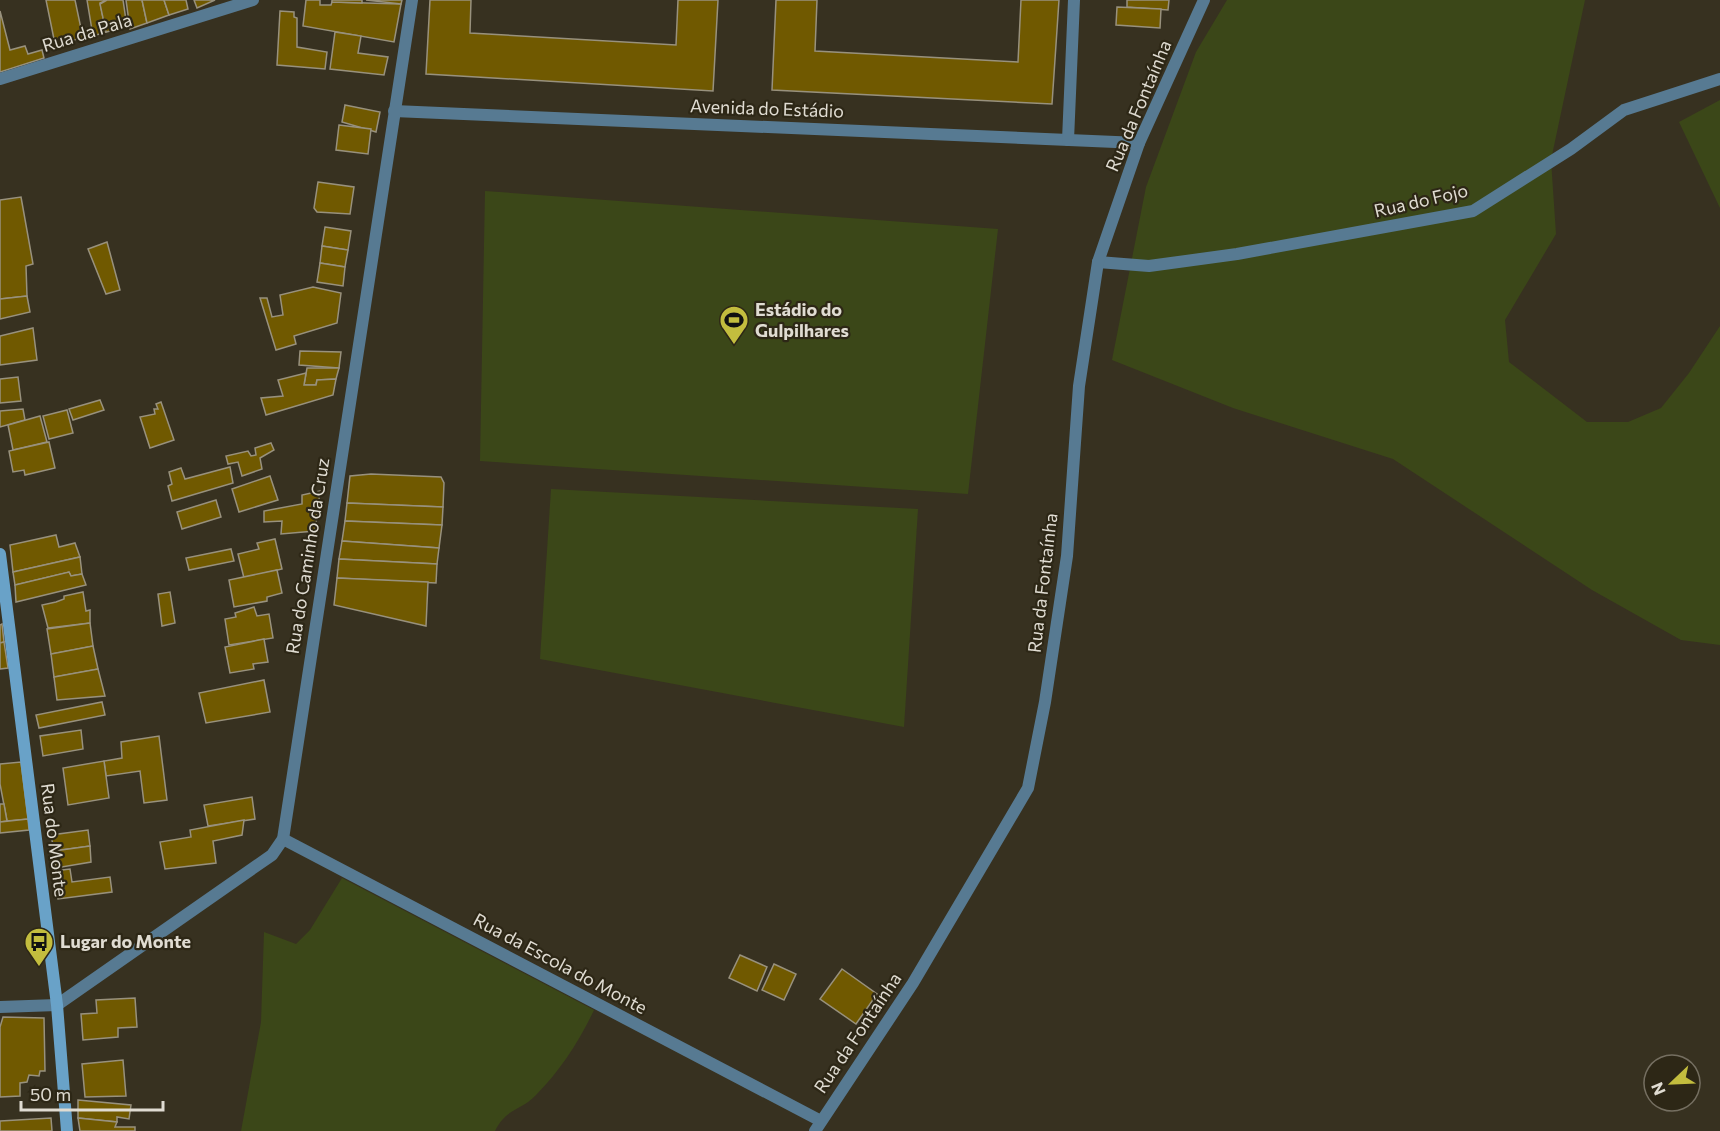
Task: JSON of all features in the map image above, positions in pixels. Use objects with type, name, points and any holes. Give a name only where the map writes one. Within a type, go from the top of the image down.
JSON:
[{"type":"street","name":"Rua da Pala","points":[[0,79],[253,0]]},
{"type":"street","name":"Rua do Caminho da Cruz","points":[[283,839],[412,0]]},
{"type":"street","points":[[1068,140],[1074,0]]},
{"type":"street","name":"Rua da Fontaínha","points":[[818,1126],[914,983],[1028,788],[1045,702],[1067,556],[1079,386],[1098,262],[1139,143],[1204,0]]},
{"type":"street","name":"Rua do Fojo","points":[[1098,262],[1149,266],[1236,254],[1473,211],[1571,149],[1623,110],[1720,79]]},
{"type":"street","name":"Avenida do Estádio","points":[[394,111],[1139,143]]},
{"type":"street","name":"Rua do Monte","points":[[0,554],[57,1005],[67,1131]]},
{"type":"street","points":[[0,1007],[57,1005],[272,855],[283,839]]},
{"type":"street","name":"Rua da Escola do Monte","points":[[283,839],[818,1126]]},
{"type":"green space","points":[[1227,0],[1585,0],[1551,160],[1556,234],[1505,320],[1509,362],[1587,422],[1628,422],[1661,408],[1689,373],[1720,326],[1720,645],[1681,640],[1592,590],[1393,459],[1233,408],[1112,360],[1146,187],[1196,52]]},
{"type":"green space","points":[[1720,100],[1720,208],[1679,122]]},
{"type":"green space","name":"Estádio do Gulpilhares","points":[[485,191],[998,229],[968,494],[480,461]]},
{"type":"green space","points":[[551,489],[918,509],[904,727],[540,659]]},
{"type":"green space","points":[[342,878],[594,1010],[576,1044],[545,1086],[530,1100],[504,1118],[495,1131],[241,1131],[261,1022],[264,932],[296,944],[310,930]]},
{"type":"building","points":[[46,0],[75,0],[83,38],[55,44]]},
{"type":"building","points":[[87,0],[107,0],[100,3],[106,32],[93,36]]},
{"type":"building","points":[[107,0],[123,0],[127,27],[106,32],[100,4]]},
{"type":"building","points":[[126,0],[142,0],[147,23],[130,29]]},
{"type":"building","points":[[142,0],[164,0],[169,15],[147,23]]},
{"type":"building","points":[[164,0],[186,0],[188,9],[169,15]]},
{"type":"building","points":[[194,0],[215,0],[197,8]]},
{"type":"building","points":[[306,0],[320,0],[320,5],[331,5],[332,2],[401,4],[394,42],[303,26]]},
{"type":"building","points":[[332,0],[362,0],[362,3],[332,2]]},
{"type":"building","points":[[366,0],[402,0],[401,4]]},
{"type":"building","points":[[430,0],[471,0],[470,33],[676,45],[678,0],[718,0],[713,91],[426,74]]},
{"type":"building","points":[[776,0],[817,0],[815,51],[1018,62],[1021,0],[1059,0],[1052,104],[772,90]]},
{"type":"building","points":[[1127,0],[1169,0],[1168,10],[1127,7]]},
{"type":"building","points":[[1117,7],[1161,9],[1160,28],[1116,25]]},
{"type":"building","points":[[0,11],[10,50],[25,46],[28,54],[42,50],[44,58],[0,72]]},
{"type":"building","points":[[280,11],[294,12],[294,17],[297,18],[297,47],[327,52],[325,69],[277,65]]},
{"type":"building","points":[[335,32],[361,36],[358,53],[388,57],[384,75],[330,69]]},
{"type":"building","points":[[345,105],[380,112],[376,132],[342,122]]},
{"type":"building","points":[[339,125],[371,129],[368,154],[336,150]]},
{"type":"building","points":[[318,182],[354,187],[350,214],[317,212],[314,208]]},
{"type":"building","points":[[21,197],[33,264],[26,266],[27,296],[0,299],[0,200]]},
{"type":"building","points":[[325,227],[351,231],[348,250],[322,246]]},
{"type":"building","points":[[107,242],[120,290],[106,294],[88,249]]},
{"type":"building","points":[[322,246],[348,250],[345,267],[320,263]]},
{"type":"building","points":[[320,263],[345,267],[343,286],[317,282]]},
{"type":"building","points":[[313,287],[341,293],[337,323],[294,336],[296,344],[276,350],[260,298],[267,298],[272,317],[283,315],[280,295]]},
{"type":"building","points":[[27,296],[30,312],[0,319],[0,299]]},
{"type":"building","points":[[33,328],[37,360],[0,365],[0,336]]},
{"type":"building","points":[[300,351],[341,352],[339,368],[299,365]]},
{"type":"building","points":[[307,368],[339,368],[336,379],[317,380],[316,385],[304,385]]},
{"type":"building","points":[[306,373],[304,385],[316,385],[317,380],[336,379],[333,395],[266,415],[261,398],[283,396],[278,380]]},
{"type":"building","points":[[18,377],[21,401],[0,403],[0,379]]},
{"type":"building","points":[[100,400],[104,410],[73,420],[69,409]]},
{"type":"building","points":[[161,402],[174,440],[150,448],[140,417],[155,414],[154,409],[158,409],[156,404]]},
{"type":"building","points":[[23,409],[25,420],[0,427],[0,411]]},
{"type":"building","points":[[67,410],[73,433],[49,439],[43,416]]},
{"type":"building","points":[[40,416],[47,442],[13,450],[8,425]]},
{"type":"building","points":[[49,442],[55,468],[25,475],[24,470],[13,472],[9,451]]},
{"type":"building","points":[[271,443],[274,450],[260,458],[262,469],[242,476],[238,462],[228,464],[226,456],[248,451],[251,456],[256,455],[255,448]]},
{"type":"building","points":[[230,467],[233,483],[172,501],[168,486],[172,484],[169,472],[181,468],[185,479]]},
{"type":"building","points":[[371,474],[441,477],[444,483],[443,507],[347,503],[350,476]]},
{"type":"building","points":[[270,476],[278,500],[239,512],[232,489]]},
{"type":"building","points":[[320,491],[315,531],[281,534],[282,521],[264,522],[264,511],[302,504],[302,495]]},
{"type":"building","points":[[216,500],[221,517],[182,529],[177,512]]},
{"type":"building","points":[[347,503],[443,507],[442,525],[345,521]]},
{"type":"building","points":[[345,521],[442,525],[439,548],[342,541]]},
{"type":"building","points":[[56,535],[59,547],[75,543],[80,557],[13,572],[10,545]]},
{"type":"building","points":[[275,539],[282,569],[244,578],[238,554],[259,549],[257,543]]},
{"type":"building","points":[[342,541],[439,548],[437,564],[339,559]]},
{"type":"building","points":[[231,549],[234,561],[189,570],[186,558]]},
{"type":"building","points":[[80,557],[82,574],[71,576],[69,572],[15,585],[13,572]]},
{"type":"building","points":[[339,559],[437,564],[436,583],[337,578]]},
{"type":"building","points":[[277,570],[282,593],[267,597],[267,601],[234,607],[229,580]]},
{"type":"building","points":[[69,572],[71,576],[82,574],[86,585],[16,602],[15,585]]},
{"type":"building","points":[[337,578],[428,582],[426,626],[334,605]]},
{"type":"building","points":[[83,592],[86,611],[90,610],[90,623],[48,628],[42,605],[64,599],[64,596]]},
{"type":"building","points":[[170,592],[175,623],[162,626],[158,594]]},
{"type":"building","points":[[254,607],[257,616],[269,614],[273,638],[229,645],[225,619],[236,617],[235,613]]},
{"type":"building","points":[[90,623],[93,646],[51,654],[47,629]]},
{"type":"building","points":[[2,624],[4,642],[0,643],[0,625]]},
{"type":"building","points":[[264,639],[268,662],[253,664],[254,669],[230,673],[225,647]]},
{"type":"building","points":[[4,642],[8,668],[0,669],[0,643]]},
{"type":"building","points":[[93,646],[98,669],[54,677],[51,654]]},
{"type":"building","points":[[98,669],[105,696],[57,700],[54,677]]},
{"type":"building","points":[[264,680],[270,712],[206,723],[199,693]]},
{"type":"building","points":[[102,702],[105,715],[39,728],[36,715]]},
{"type":"building","points":[[81,730],[83,749],[43,756],[40,736]]},
{"type":"building","points":[[159,736],[167,800],[144,803],[140,771],[106,776],[104,761],[122,758],[121,742]]},
{"type":"building","points":[[104,761],[109,798],[68,805],[63,768]]},
{"type":"building","points":[[21,762],[28,819],[7,821],[0,784],[0,764]]},
{"type":"building","points":[[252,797],[255,819],[208,826],[204,805]]},
{"type":"building","points":[[0,804],[4,804],[7,821],[0,822]]},
{"type":"building","points":[[28,819],[29,830],[0,833],[0,822]]},
{"type":"building","points":[[244,820],[242,835],[213,841],[216,863],[165,869],[160,842],[191,837],[190,830]]},
{"type":"building","points":[[88,830],[90,846],[54,851],[51,835]]},
{"type":"building","points":[[90,846],[91,862],[56,868],[54,851]]},
{"type":"building","points":[[70,869],[72,882],[110,877],[112,892],[58,899],[54,871]]},
{"type":"building","points":[[740,955],[767,967],[757,991],[729,978]]},
{"type":"building","points":[[774,964],[796,974],[784,1000],[762,990]]},
{"type":"building","points":[[842,969],[877,994],[856,1024],[820,999]]},
{"type":"building","points":[[135,998],[137,1027],[118,1028],[118,1037],[83,1040],[81,1014],[97,1013],[96,1000]]},
{"type":"building","points":[[3,1017],[44,1018],[45,1071],[40,1071],[39,1076],[29,1075],[27,1082],[20,1083],[20,1096],[0,1097],[0,1027]]},
{"type":"building","points":[[123,1060],[126,1096],[85,1097],[82,1064]]},
{"type":"building","points":[[78,1100],[131,1105],[129,1119],[117,1117],[117,1122],[78,1118]]},
{"type":"building","points":[[51,1118],[52,1131],[0,1131],[0,1121]]},
{"type":"building","points":[[78,1118],[117,1122],[115,1127],[135,1127],[135,1131],[80,1131]]},
{"type":"place","name":"Estádio do Gulpilhares","points":[[734,346]]},
{"type":"place","name":"Lugar do Monte","points":[[39,968]]}]
